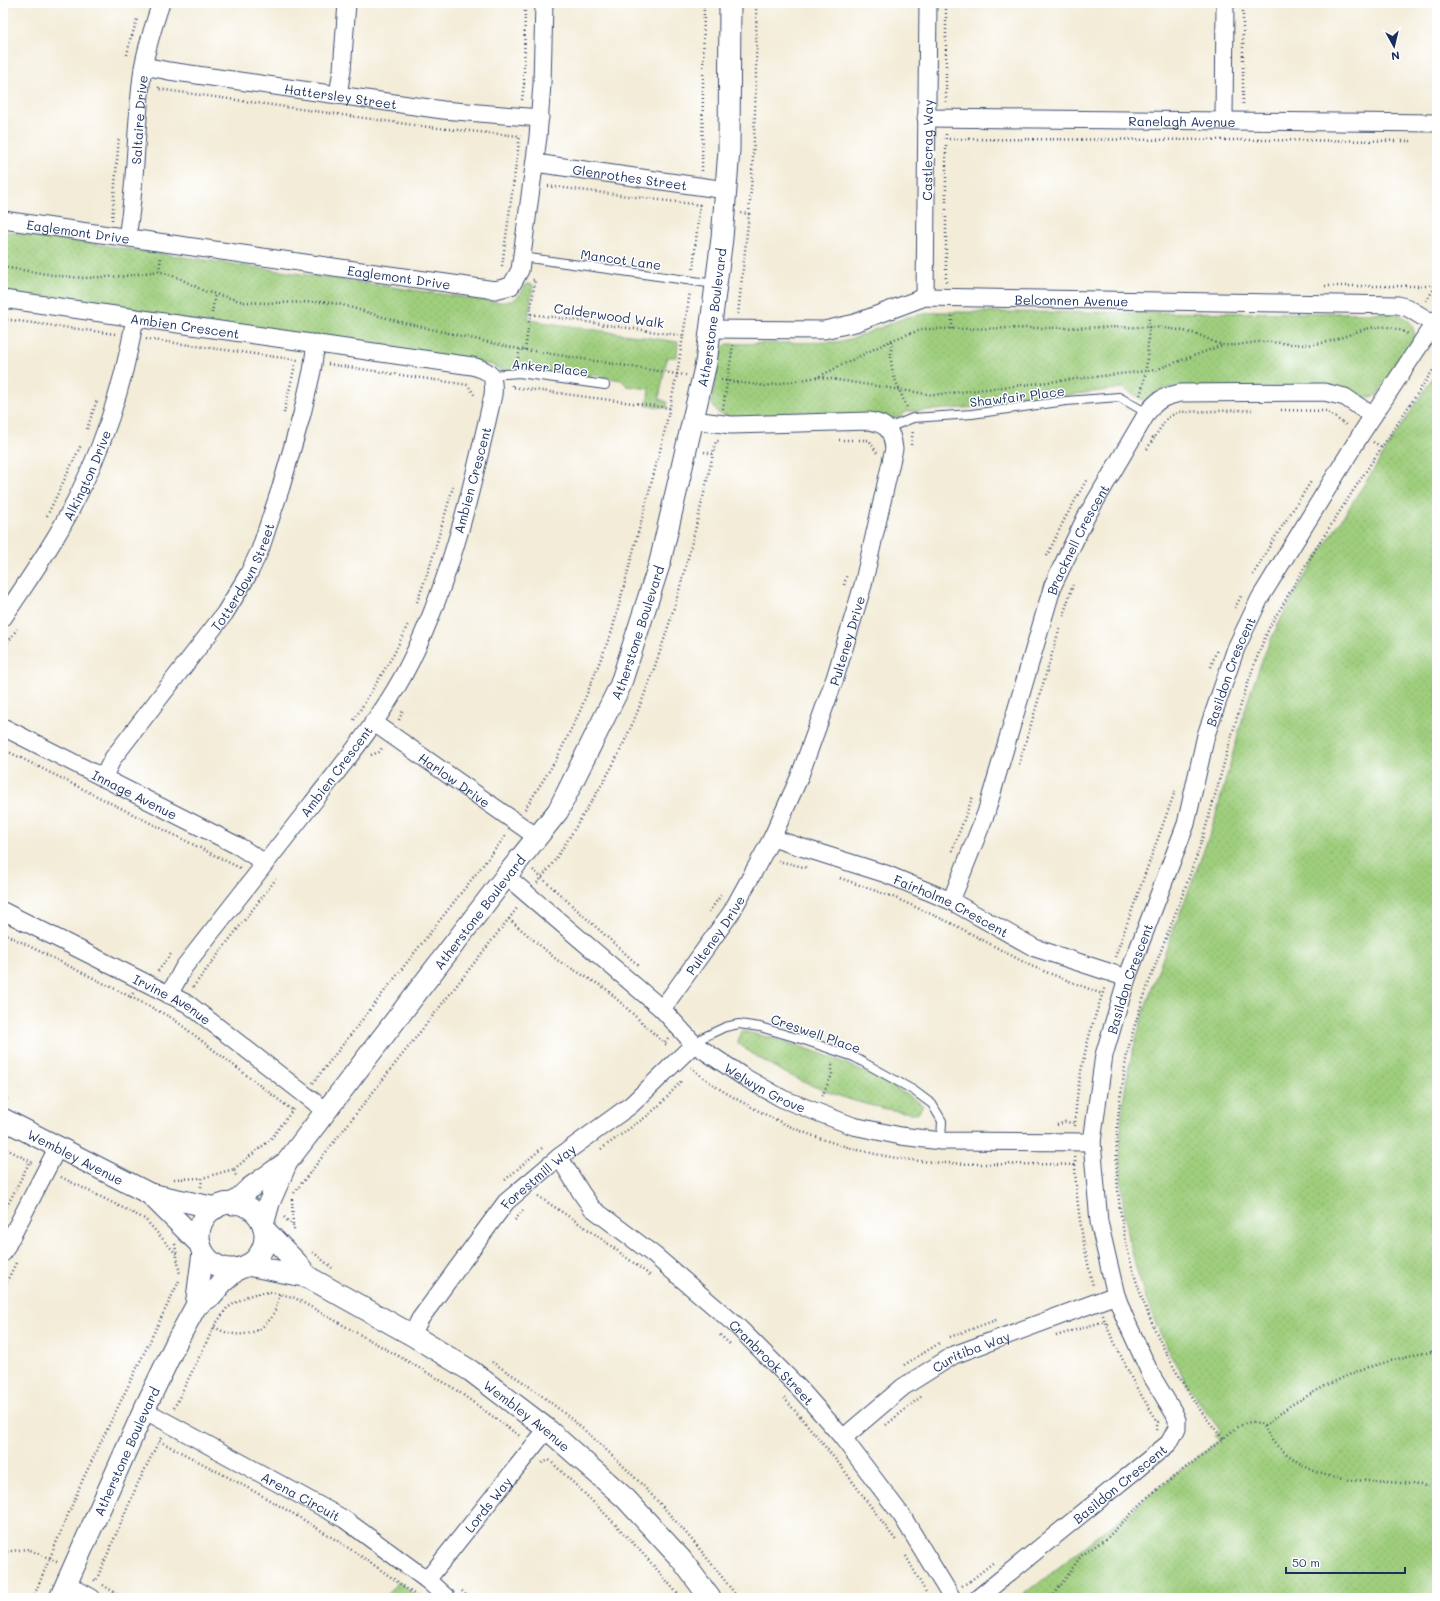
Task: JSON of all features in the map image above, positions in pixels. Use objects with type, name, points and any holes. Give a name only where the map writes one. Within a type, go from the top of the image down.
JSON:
[{"type":"street","name":"Saltaire Drive","points":[[127,237],[131,210],[144,66],[151,33],[161,3]]},
{"type":"street","points":[[338,95],[342,70],[347,3]]},
{"type":"street","name":"Eaglemont Drive","points":[[3,220],[495,290],[511,286],[520,270],[535,163],[542,84],[544,3]]},
{"type":"street","name":"Atherstone Boulevard","points":[[263,1227],[269,1203],[287,1162],[506,876],[558,811],[620,686],[660,562],[694,420],[710,329],[722,238],[729,150],[730,3]]},
{"type":"street","name":"Castlecrag Way","points":[[925,292],[928,3]]},
{"type":"street","points":[[1224,121],[1225,3]]},
{"type":"street","name":"Hattersley Street","points":[[144,66],[443,110],[540,118]]},
{"type":"street","name":"Ranelagh Avenue","points":[[926,118],[1437,123]]},
{"type":"street","name":"Glenrothes Street","points":[[535,163],[726,190]]},
{"type":"street","name":"Belconnen Avenue","points":[[710,329],[824,330],[855,323],[925,292],[1398,305],[1408,308],[1435,321]]},
{"type":"street","name":"Ambien Crescent","points":[[3,299],[472,366],[484,369],[491,375],[494,383],[491,405],[466,508],[436,600],[403,676],[359,744],[184,967],[169,995]]},
{"type":"street","name":"Alkington Drive","points":[[3,618],[46,553],[79,493],[93,462],[114,405],[123,375],[135,318]]},
{"type":"street","name":"Basildon Crescent","points":[[978,1598],[1169,1443],[1175,1436],[1177,1428],[1174,1413],[1151,1375],[1116,1295],[1099,1222],[1092,1142],[1104,1055],[1130,971],[1186,824],[1206,735],[1236,648],[1260,598],[1373,416],[1435,321]]},
{"type":"street","name":"Totterdown Street","points":[[103,778],[113,758],[225,613],[249,573],[260,550],[297,433],[316,344]]},
{"type":"street","name":"Bracknell Crescent","points":[[951,901],[986,813],[1053,585],[1086,517],[1147,413],[1162,398],[1180,394],[1324,392],[1345,397],[1373,416]]},
{"type":"street","points":[[694,420],[731,425],[869,421],[879,422],[888,428]]},
{"type":"street","name":"Pulteney Drive","points":[[662,1009],[731,913],[772,838],[799,778],[836,678],[863,585],[894,449],[892,437],[888,428]]},
{"type":"street","name":"Harlow Drive","points":[[373,722],[537,837]]},
{"type":"street","name":"Innage Avenue","points":[[3,727],[240,847],[265,863]]},
{"type":"street","name":"Fairholme Crescent","points":[[772,838],[886,874],[951,901],[1035,948],[1130,971]]},
{"type":"street","name":"Welwyn Grove","points":[[506,876],[662,1009],[677,1028],[694,1044],[744,1077],[783,1099],[853,1126],[901,1136],[941,1140],[1092,1142]]},
{"type":"street","name":"Irvine Avenue","points":[[3,911],[198,1011],[326,1111]]},
{"type":"street","name":"Forestmill Way","points":[[412,1335],[420,1319],[506,1202],[559,1157],[631,1105],[694,1044]]},
{"type":"street","name":"Wembley Avenue","points":[[10,1112],[58,1147],[150,1194],[196,1204],[225,1206]]},
{"type":"street","points":[[3,1253],[58,1147]]},
{"type":"street","name":"Cranbrook Street","points":[[559,1157],[592,1208],[654,1255],[737,1326],[800,1389],[843,1438],[902,1516],[952,1598]]},
{"type":"street","name":"Atherstone Boulevard","points":[[225,1206],[287,1162]]},
{"type":"street","name":"Wembley Avenue","points":[[150,1194],[202,1248]]},
{"type":"street","points":[[263,1227],[263,1246],[254,1260],[244,1267],[231,1269],[219,1266],[208,1259],[202,1248],[200,1231],[204,1219],[209,1212],[225,1206],[249,1208],[256,1214],[263,1227],[287,1254]]},
{"type":"street","name":"Atherstone Boulevard","points":[[62,1591],[144,1410],[177,1341],[196,1306],[202,1248]]},
{"type":"street","name":"Wembley Avenue","points":[[244,1267],[287,1254],[308,1277],[412,1335],[471,1371],[547,1429],[626,1499],[681,1559],[710,1598]]},
{"type":"street","name":"Atherstone Boulevard","points":[[196,1306],[211,1296],[223,1282],[244,1267]]},
{"type":"street","name":"Curitiba Way","points":[[843,1438],[904,1387],[954,1355],[1116,1295]]},
{"type":"street","name":"Arena Circuit","points":[[144,1410],[344,1519],[427,1580],[447,1598]]},
{"type":"street","name":"Lords Way","points":[[427,1580],[547,1429]]},
{"type":"street","points":[[62,1591],[92,1598]]},
{"type":"lane","name":"Mancot Lane","points":[[522,257],[716,284]]},
{"type":"lane","name":"Anker Place","points":[[491,375],[519,373],[605,385]]},
{"type":"lane","name":"Shawfair Place","points":[[888,428],[913,418],[972,414],[1119,397],[1147,413]]},
{"type":"lane","name":"Creswell Place","points":[[694,1044],[704,1037],[725,1027],[738,1024],[760,1027],[854,1057],[913,1090],[932,1104],[942,1121],[941,1140]]},
{"type":"path","points":[[515,100],[523,100],[525,3]]},
{"type":"path","points":[[167,1180],[202,1178],[234,1169],[270,1140],[516,822],[556,760],[580,711],[612,630],[662,443],[684,336],[700,205],[704,64],[704,3]]},
{"type":"path","points":[[749,214],[754,151],[757,72],[756,3]]},
{"type":"path","points":[[946,3],[946,105]]},
{"type":"path","points":[[1243,3],[1243,105],[1251,105]]},
{"type":"path","points":[[524,84],[542,84]]},
{"type":"path","points":[[946,145],[946,284]]},
{"type":"path","points":[[548,186],[700,205]]},
{"type":"path","points":[[3,267],[60,276],[84,278],[126,276],[159,271],[179,278],[204,291],[244,302],[323,302],[339,304],[400,322],[514,348],[702,378],[765,386],[818,377],[892,340],[910,333],[925,330],[1151,327],[1174,329],[1199,335],[1223,345]]},
{"type":"path","points":[[925,292],[946,284],[953,285]]},
{"type":"path","points":[[1321,286],[1436,286],[1437,284]]},
{"type":"path","name":"Calderwood Walk","points":[[530,314],[684,336]]},
{"type":"path","points":[[3,319],[468,385],[475,395],[474,402],[491,405]]},
{"type":"path","points":[[818,377],[933,395],[1155,370],[1223,345],[1269,342],[1295,344],[1323,343],[1361,330],[1382,326],[1397,328],[1421,342]]},
{"type":"path","points":[[283,417],[296,360]]},
{"type":"path","points":[[1223,1439],[1192,1399],[1168,1358],[1146,1311],[1132,1271],[1119,1200],[1116,1147],[1117,1125],[1128,1049],[1147,988],[1193,866],[1244,695],[1268,630],[1317,547],[1437,364]]},
{"type":"path","points":[[510,394],[512,387]]},
{"type":"path","points":[[85,434],[99,393]]},
{"type":"path","points":[[46,517],[83,441]]},
{"type":"path","points":[[876,460],[877,453]]},
{"type":"path","points":[[416,605],[430,566],[453,486]]},
{"type":"path","points":[[843,589],[849,568]]},
{"type":"path","points":[[351,725],[394,654],[410,619]]},
{"type":"path","points":[[3,749],[239,870],[251,854]]},
{"type":"path","points":[[778,861],[809,868]]},
{"type":"path","points":[[837,877],[900,900],[951,923],[1031,966],[1102,994]]},
{"type":"path","points":[[709,913],[724,889]]},
{"type":"path","points":[[509,919],[557,960],[605,988],[664,1043]]},
{"type":"path","points":[[3,933],[172,1018],[292,1110]]},
{"type":"path","points":[[131,997],[146,967],[157,972],[176,948]]},
{"type":"path","points":[[1114,960],[1130,971]]},
{"type":"path","points":[[807,1108],[823,1095],[832,1075],[832,1049]]},
{"type":"path","points":[[595,1153],[647,1116],[662,1103],[687,1074]]},
{"type":"path","points":[[3,1098],[10,1112]]},
{"type":"path","points":[[3,1147],[145,1219],[176,1254]]},
{"type":"path","points":[[3,1214],[30,1161]]},
{"type":"path","points":[[234,1169],[237,1178],[250,1188]]},
{"type":"path","points":[[196,1204],[202,1178]]},
{"type":"path","points":[[534,1199],[542,1192]]},
{"type":"path","points":[[538,1196],[595,1234],[654,1279]]},
{"type":"path","points":[[269,1203],[293,1226],[287,1254],[272,1280],[270,1292],[293,1297],[452,1388],[533,1447],[549,1460],[619,1526],[656,1567],[681,1598]]},
{"type":"path","points":[[511,1225],[525,1208]]},
{"type":"path","points":[[33,1598],[83,1479],[181,1277],[175,1246],[183,1229]]},
{"type":"path","points":[[308,1248],[337,1272]]},
{"type":"path","points":[[214,1327],[224,1332],[233,1334],[254,1332],[266,1323],[272,1315],[280,1293]]},
{"type":"path","points":[[1054,1337],[1105,1321]]},
{"type":"path","points":[[718,1334],[735,1349]]},
{"type":"path","points":[[1264,1426],[1291,1404],[1362,1369],[1408,1356],[1437,1351]]},
{"type":"path","points":[[490,1361],[530,1386],[578,1425],[637,1479],[686,1532],[738,1598]]},
{"type":"path","points":[[781,1395],[815,1434]]},
{"type":"path","points":[[882,1428],[924,1395]]},
{"type":"path","points":[[1052,1598],[1082,1556],[1108,1537],[1149,1496],[1244,1424],[1255,1422],[1264,1426],[1276,1444],[1309,1468],[1325,1475],[1350,1481],[1387,1482],[1437,1487]]},
{"type":"path","points":[[549,1460],[578,1425]]},
{"type":"path","points":[[3,1552],[28,1548],[49,1558]]},
{"type":"path","points":[[96,1581],[123,1598]]},
{"type":"green space","points":[[3,231],[496,302],[511,301],[518,297],[526,284],[533,285],[528,320],[678,342],[677,357],[667,357],[659,399],[667,402],[667,408],[647,406],[649,389],[627,386],[621,380],[594,375],[588,378],[582,378],[579,374],[556,370],[552,373],[522,369],[501,370],[493,365],[3,294]]},
{"type":"green space","points":[[937,312],[1397,313],[1410,322],[1415,336],[1377,395],[1370,397],[1169,388],[1158,390],[1145,402],[1123,388],[978,407],[905,412],[896,419],[882,416],[732,418],[718,413],[711,403],[721,349],[727,344],[837,342],[854,338],[907,317]]},
{"type":"green space","points":[[1437,371],[1437,1598],[1020,1598],[1219,1440],[1215,1436],[1221,1431],[1190,1388],[1165,1343],[1145,1295],[1130,1246],[1122,1195],[1120,1143],[1125,1091],[1136,1039],[1152,986],[1211,830],[1250,693],[1266,651],[1300,584]]},
{"type":"green space","points":[[742,1031],[790,1043],[836,1059],[880,1080],[923,1105],[918,1114],[869,1105],[823,1090],[779,1069],[737,1043]]},
{"type":"green space","points":[[398,1582],[417,1597],[418,1598],[384,1598]]}]
